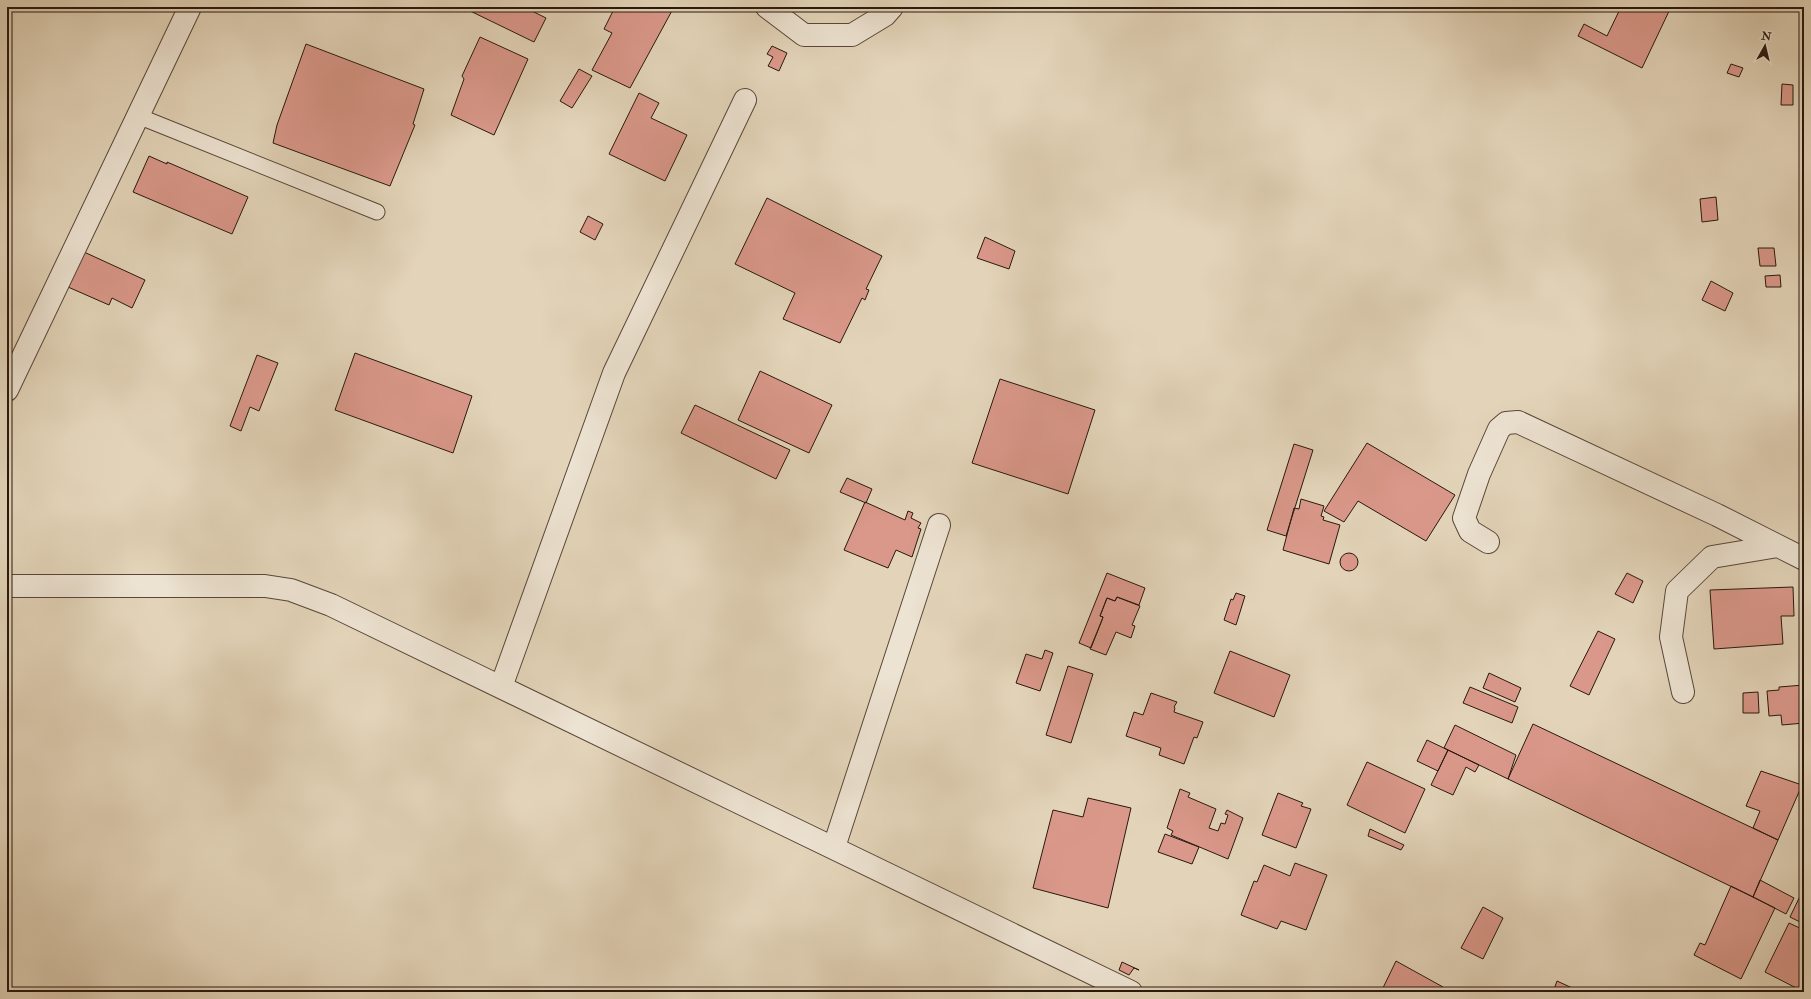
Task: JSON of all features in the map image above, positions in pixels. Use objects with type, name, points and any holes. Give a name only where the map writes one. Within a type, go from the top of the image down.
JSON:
[{"type":"street","points":[[7,390],[190,7]]},
{"type":"street","points":[[767,7],[804,35],[852,35],[885,15],[892,7]]},
{"type":"street","points":[[501,687],[614,373],[745,100]]},
{"type":"street","points":[[1488,542],[1470,531],[1464,518],[1479,474],[1499,429],[1506,423],[1518,422],[1717,515],[1804,559]]},
{"type":"street","points":[[834,847],[938,525]]},
{"type":"street","points":[[1683,692],[1671,637],[1677,591],[1712,557],[1778,546]]},
{"type":"street","points":[[7,586],[265,586],[291,590],[331,605],[1131,992]]},
{"type":"lane","points":[[138,116],[376,212]]},
{"type":"building","points":[[462,7],[524,7],[546,18],[534,42]]},
{"type":"building","points":[[609,7],[674,7],[630,88],[592,70],[612,33],[604,29],[614,9]]},
{"type":"building","points":[[1621,7],[1671,7],[1642,68],[1578,36],[1584,24],[1607,36]]},
{"type":"building","points":[[480,37],[528,59],[494,135],[451,115],[464,79],[462,76]]},
{"type":"building","points":[[306,44],[424,89],[413,124],[415,125],[390,186],[273,143],[277,125]]},
{"type":"building","points":[[772,46],[787,53],[779,71],[768,66],[773,57],[767,54]]},
{"type":"building","points":[[1731,64],[1743,68],[1739,77],[1727,73]]},
{"type":"building","points":[[579,69],[592,76],[572,108],[560,101]]},
{"type":"building","points":[[1782,84],[1793,85],[1793,105],[1781,105]]},
{"type":"building","points":[[639,93],[659,103],[651,118],[687,135],[665,181],[609,154]]},
{"type":"building","points":[[149,156],[167,164],[167,162],[248,197],[232,234],[133,192]]},
{"type":"building","points":[[1716,197],[1718,220],[1702,222],[1700,199]]},
{"type":"building","points":[[767,198],[882,256],[866,289],[869,290],[865,300],[862,298],[840,343],[783,319],[795,293],[735,264]]},
{"type":"building","points":[[588,216],[603,224],[595,240],[580,232]]},
{"type":"building","points":[[985,237],[1015,251],[1009,269],[977,258]]},
{"type":"building","points":[[1758,248],[1774,248],[1776,266],[1760,266]]},
{"type":"building","points":[[84,252],[145,280],[132,308],[112,298],[109,305],[68,287]]},
{"type":"building","points":[[1780,275],[1781,287],[1766,287],[1765,276]]},
{"type":"building","points":[[1711,281],[1733,293],[1725,311],[1702,300]]},
{"type":"building","points":[[355,353],[472,396],[453,453],[335,410]]},
{"type":"building","points":[[257,355],[278,363],[259,411],[250,407],[241,431],[230,426]]},
{"type":"building","points":[[760,371],[832,405],[809,453],[738,420]]},
{"type":"building","points":[[1000,379],[1095,410],[1068,494],[972,463]]},
{"type":"building","points":[[695,405],[790,450],[776,479],[681,433]]},
{"type":"building","points":[[1367,443],[1455,495],[1426,541],[1358,501],[1344,522],[1324,511]]},
{"type":"building","points":[[1294,444],[1313,450],[1286,536],[1267,530]]},
{"type":"building","points":[[847,478],[872,489],[866,503],[840,492]]},
{"type":"building","points":[[1301,499],[1324,506],[1321,516],[1324,517],[1323,520],[1340,525],[1329,564],[1283,550],[1294,508],[1299,509]]},
{"type":"building","points":[[865,502],[905,520],[908,511],[913,513],[911,518],[921,523],[918,528],[921,529],[912,557],[896,550],[888,568],[844,550]]},
{"type":"building","points":[[1349,553],[1355,556],[1358,562],[1355,568],[1349,571],[1343,568],[1340,562],[1343,556]]},
{"type":"building","points":[[1107,573],[1145,588],[1139,605],[1117,597],[1115,601],[1107,598],[1100,616],[1103,617],[1091,648],[1079,643]]},
{"type":"building","points":[[1627,573],[1643,581],[1633,603],[1615,594]]},
{"type":"building","points":[[1793,587],[1794,616],[1781,616],[1783,644],[1714,649],[1710,590]]},
{"type":"building","points":[[1236,593],[1245,596],[1236,625],[1224,620],[1231,599],[1233,600]]},
{"type":"building","points":[[1117,597],[1140,606],[1132,625],[1135,626],[1131,638],[1116,632],[1106,655],[1090,649],[1103,617],[1100,616],[1107,598],[1115,601]]},
{"type":"building","points":[[1598,631],[1615,639],[1589,695],[1570,686]]},
{"type":"building","points":[[1045,650],[1053,653],[1040,691],[1016,683],[1026,654],[1042,659]]},
{"type":"building","points":[[1230,651],[1290,675],[1274,717],[1214,693]]},
{"type":"building","points":[[1068,666],[1093,674],[1071,743],[1046,735]]},
{"type":"building","points":[[1489,673],[1521,688],[1515,702],[1483,688]]},
{"type":"building","points":[[1804,685],[1804,723],[1782,725],[1781,715],[1769,716],[1767,691],[1779,690],[1779,687]]},
{"type":"building","points":[[1470,687],[1518,707],[1512,723],[1463,703]]},
{"type":"building","points":[[1758,692],[1759,713],[1743,713],[1743,693]]},
{"type":"building","points":[[1151,693],[1177,702],[1174,707],[1174,712],[1203,722],[1197,738],[1194,737],[1184,764],[1159,755],[1161,748],[1126,736],[1134,712],[1143,715]]},
{"type":"building","points":[[1533,724],[1778,840],[1753,897],[1508,779]]},
{"type":"building","points":[[1455,725],[1516,755],[1508,779],[1444,748]]},
{"type":"building","points":[[1427,740],[1448,750],[1438,771],[1417,761]]},
{"type":"building","points":[[1448,750],[1479,765],[1475,772],[1466,767],[1453,795],[1431,785]]},
{"type":"building","points":[[1367,762],[1425,789],[1405,833],[1347,805]]},
{"type":"building","points":[[1761,771],[1802,785],[1778,840],[1753,828],[1760,811],[1746,806]]},
{"type":"building","points":[[1180,789],[1190,793],[1188,797],[1216,809],[1209,828],[1218,831],[1221,823],[1225,824],[1228,815],[1225,814],[1227,810],[1243,818],[1228,859],[1171,835],[1173,831],[1167,828]]},
{"type":"building","points":[[1278,793],[1303,803],[1301,806],[1311,809],[1296,848],[1262,835]]},
{"type":"building","points":[[1088,798],[1131,808],[1108,908],[1033,888],[1053,810],[1083,817]]},
{"type":"building","points":[[1370,829],[1404,845],[1401,850],[1368,836]]},
{"type":"building","points":[[1165,834],[1199,847],[1192,864],[1158,852]]},
{"type":"building","points":[[1295,863],[1327,875],[1306,930],[1281,921],[1277,929],[1241,915],[1254,881],[1257,882],[1264,865],[1290,876]]},
{"type":"building","points":[[1760,880],[1794,898],[1786,914],[1753,897]]},
{"type":"building","points":[[1731,886],[1775,908],[1741,979],[1694,955],[1700,943],[1705,945]]},
{"type":"building","points":[[1802,892],[1804,893],[1804,924],[1790,917]]},
{"type":"building","points":[[1483,907],[1503,918],[1483,959],[1461,948]]},
{"type":"building","points":[[1789,923],[1804,930],[1804,992],[1765,972]]},
{"type":"building","points":[[1396,961],[1443,987],[1440,992],[1381,992]]},
{"type":"building","points":[[1122,962],[1139,970],[1134,968],[1129,975],[1119,970]]},
{"type":"building","points":[[1557,981],[1581,992],[1553,992]]}]
